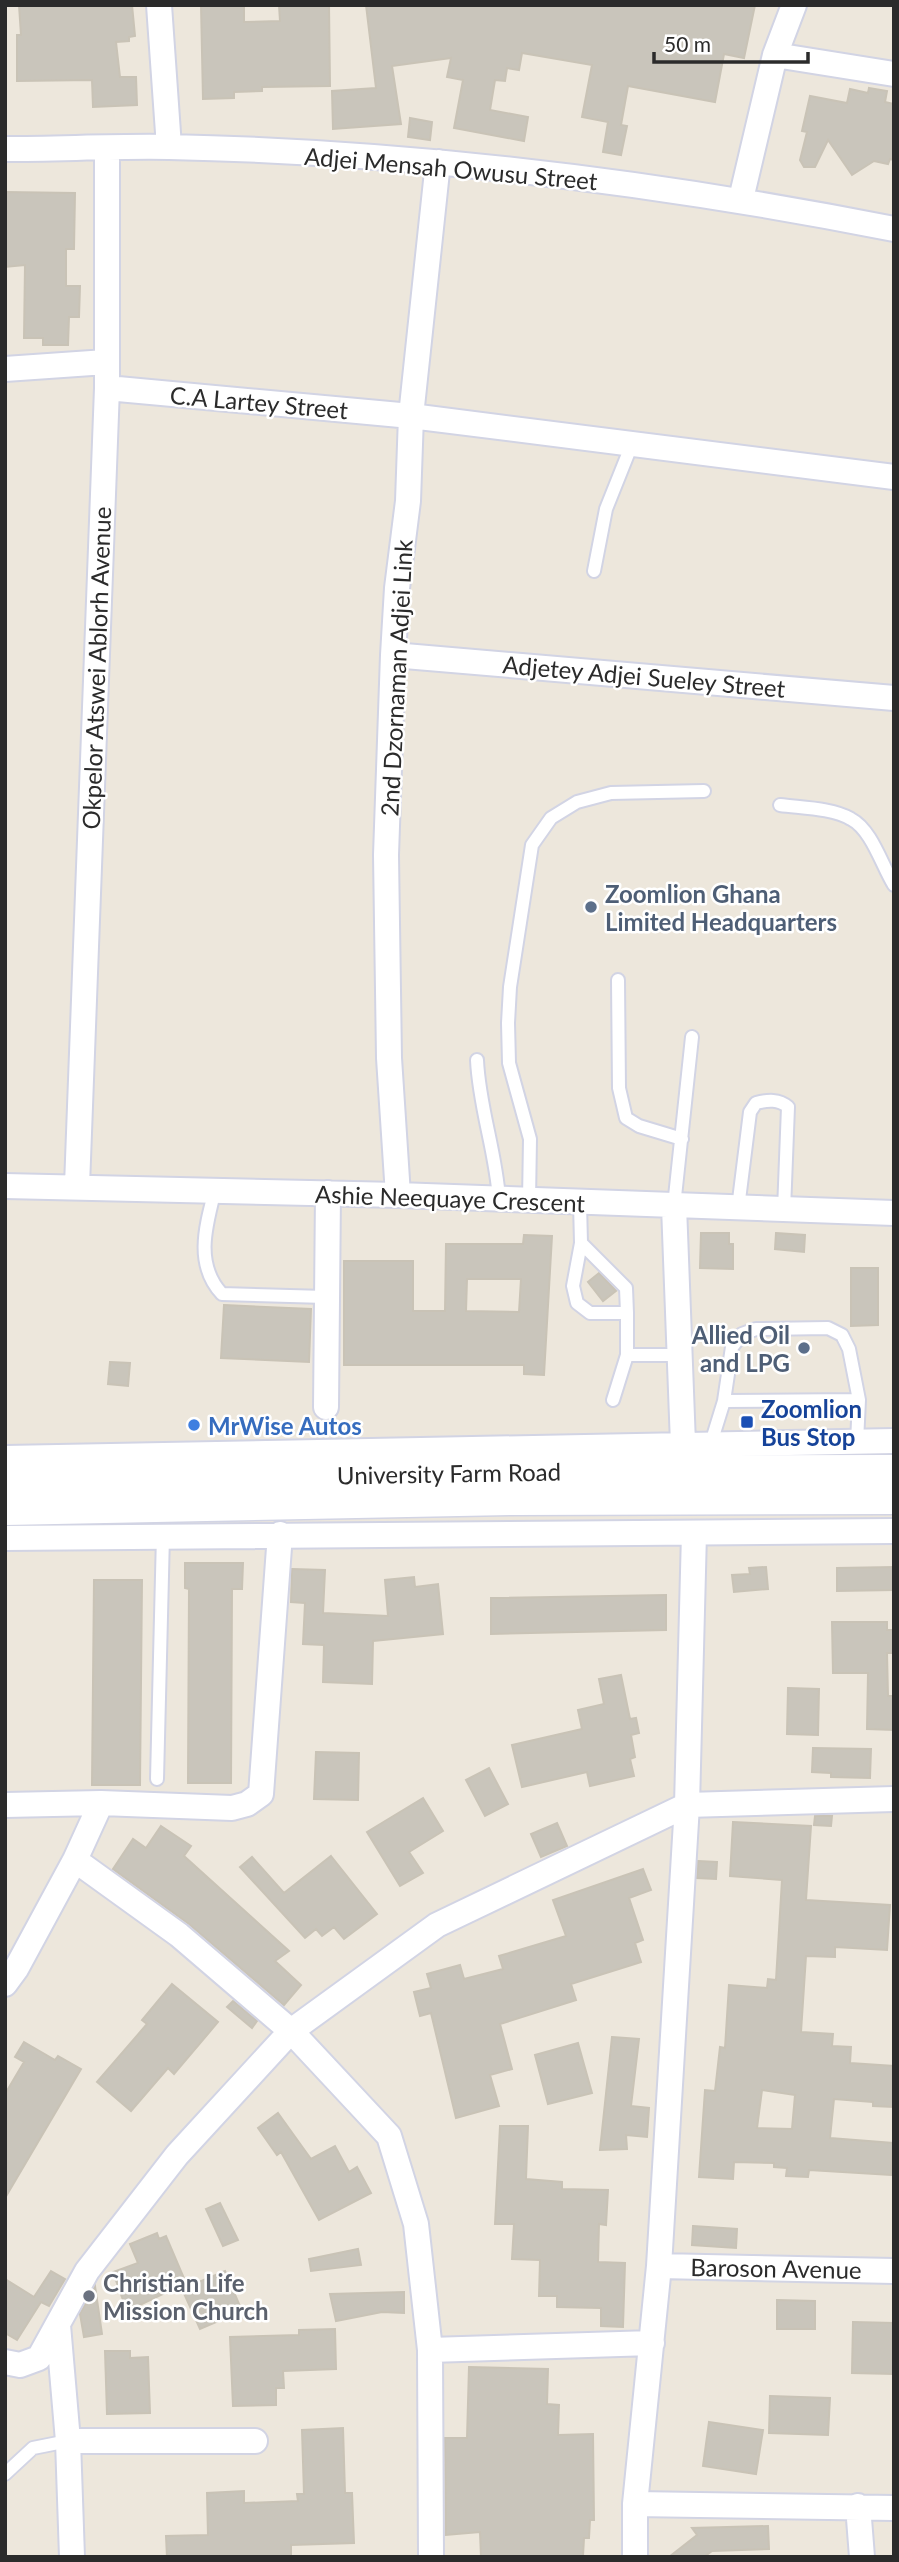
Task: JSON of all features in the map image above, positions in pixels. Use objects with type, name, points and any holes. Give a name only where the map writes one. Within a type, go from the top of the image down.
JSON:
[{"type":"street","points":[[159,5],[169,147]]},
{"type":"street","points":[[741,199],[775,55],[794,5]]},
{"type":"street","points":[[775,55],[894,74]]},
{"type":"street","name":"Adjei Mensah Owusu Street","points":[[5,149],[169,147],[438,162],[741,199],[894,229]]},
{"type":"street","name":"Okpelor Atswei Ablorh Avenue","points":[[77,1186],[107,388],[107,148]]},
{"type":"street","name":"2nd Dzornaman Adjei Link","points":[[398,1195],[389,1058],[386,855],[393,655],[397,588],[408,501],[411,416],[438,162]]},
{"type":"street","points":[[5,369],[106,362]]},
{"type":"street","name":"C.A Lartey Street","points":[[107,388],[411,416],[894,477]]},
{"type":"street","name":"Adjetey Adjei Sueley Street","points":[[393,655],[894,698]]},
{"type":"street","name":"Ashie Neequaye Crescent","points":[[5,1186],[398,1195],[894,1213]]},
{"type":"street","points":[[326,1406],[328,1193]]},
{"type":"street","points":[[674,1206],[683,1444]]},
{"type":"street","points":[[5,1458],[894,1441]]},
{"type":"street","name":"University Farm Road","points":[[5,1481],[512,1471],[894,1470]]},
{"type":"street","name":"University Farm Road","points":[[5,1510],[512,1500],[894,1499]]},
{"type":"street","points":[[5,1538],[894,1531]]},
{"type":"street","points":[[635,2557],[635,2504],[659,2266],[687,1805],[694,1533]]},
{"type":"street","points":[[5,1805],[101,1803],[232,1808],[247,1804],[261,1794],[280,1534]]},
{"type":"street","points":[[5,2362],[20,2365],[39,2358],[87,2271],[177,2155],[291,2031],[436,1925],[687,1805],[894,1799]]},
{"type":"street","points":[[5,1984],[16,1969],[75,1860],[101,1803]]},
{"type":"street","points":[[75,1860],[179,1934],[291,2031],[389,2136],[415,2224],[430,2350],[431,2557]]},
{"type":"street","name":"Baroson Avenue","points":[[659,2266],[894,2271]]},
{"type":"street","points":[[58,2325],[68,2441],[72,2557]]},
{"type":"street","points":[[430,2350],[652,2343]]},
{"type":"street","points":[[68,2441],[255,2441]]},
{"type":"street","points":[[635,2504],[894,2508]]},
{"type":"street","points":[[858,2506],[862,2557]]},
{"type":"lane","points":[[594,571],[606,509],[632,444]]},
{"type":"lane","points":[[529,1200],[530,1139],[509,1063],[508,1023],[510,987],[532,845],[551,818],[577,802],[611,793],[704,791]]},
{"type":"lane","points":[[780,805],[837,813],[853,819],[862,828],[894,884]]},
{"type":"lane","points":[[618,980],[620,1088],[626,1118],[639,1126],[681,1139]]},
{"type":"lane","points":[[674,1206],[692,1037]]},
{"type":"lane","points":[[477,1060],[479,1097],[493,1151],[499,1199]]},
{"type":"lane","points":[[738,1209],[750,1112],[756,1103],[766,1100],[782,1102],[788,1107],[784,1210]]},
{"type":"lane","points":[[215,1190],[203,1238],[210,1275],[222,1294],[326,1297]]},
{"type":"lane","points":[[580,1203],[581,1243],[573,1286],[577,1303],[590,1313],[627,1313]]},
{"type":"lane","points":[[581,1243],[626,1288],[627,1355],[613,1400]]},
{"type":"lane","points":[[711,1443],[724,1401],[732,1347],[742,1334],[755,1329],[828,1328],[842,1335],[849,1349],[859,1400],[857,1442]]},
{"type":"lane","points":[[627,1355],[679,1355]]},
{"type":"lane","points":[[724,1401],[859,1400]]},
{"type":"lane","points":[[157,1779],[163,1535]]},
{"type":"lane","points":[[5,2474],[33,2448],[68,2441]]},
{"type":"building","points":[[19,5],[132,5],[135,36],[129,37],[129,41],[116,42],[120,77],[136,77],[137,105],[93,107],[92,80],[17,81],[17,35],[21,35]]},
{"type":"building","points":[[201,5],[244,5],[244,22],[280,21],[279,5],[329,5],[330,86],[262,87],[262,91],[234,92],[234,98],[203,99]]},
{"type":"building","points":[[366,5],[755,5],[744,58],[724,54],[715,102],[628,86],[621,125],[627,126],[621,155],[603,152],[608,122],[582,117],[592,65],[522,53],[519,70],[507,68],[505,81],[495,80],[490,110],[528,117],[524,141],[454,128],[463,80],[447,77],[451,58],[392,66],[401,124],[333,129],[332,91],[376,88]]},
{"type":"building","points":[[869,88],[887,91],[885,102],[894,104],[894,160],[890,159],[888,164],[874,161],[852,175],[828,140],[815,167],[804,167],[800,160],[807,132],[802,131],[810,96],[847,103],[850,89],[868,93]]},
{"type":"building","points":[[410,118],[432,122],[430,140],[408,137]]},
{"type":"building","points":[[5,192],[75,193],[74,249],[66,249],[66,286],[80,286],[79,317],[69,317],[68,345],[43,345],[43,338],[24,338],[25,265],[5,267]]},
{"type":"building","points":[[701,1233],[729,1233],[729,1244],[733,1244],[733,1269],[700,1268]]},
{"type":"building","points":[[776,1233],[805,1235],[804,1252],[775,1249]]},
{"type":"building","points":[[524,1235],[552,1236],[544,1375],[524,1374],[524,1365],[344,1365],[344,1261],[413,1261],[413,1311],[445,1311],[446,1244],[523,1244]],"holes":[[[467,1279],[521,1279],[519,1312],[466,1311]]]},
{"type":"building","points":[[851,1268],[878,1268],[878,1325],[851,1326]]},
{"type":"building","points":[[599,1273],[616,1291],[603,1301],[588,1282]]},
{"type":"building","points":[[224,1305],[311,1309],[309,1362],[221,1358]]},
{"type":"building","points":[[110,1362],[130,1363],[128,1386],[108,1384]]},
{"type":"building","points":[[185,1563],[243,1563],[242,1589],[232,1589],[231,1783],[188,1783],[189,1589],[185,1588]]},
{"type":"building","points":[[766,1567],[768,1589],[734,1592],[732,1575],[750,1574],[749,1568]]},
{"type":"building","points":[[894,1567],[894,1590],[837,1591],[837,1568]]},
{"type":"building","points":[[292,1569],[325,1570],[323,1613],[388,1616],[385,1580],[414,1577],[415,1587],[438,1584],[443,1634],[373,1641],[372,1684],[323,1682],[324,1645],[303,1644],[305,1603],[291,1602]]},
{"type":"building","points":[[94,1580],[142,1580],[140,1785],[92,1785]]},
{"type":"building","points":[[666,1595],[666,1630],[491,1634],[491,1598]]},
{"type":"building","points":[[832,1622],[887,1622],[887,1630],[894,1630],[894,1653],[887,1653],[888,1696],[894,1696],[894,1730],[867,1729],[868,1673],[833,1673]]},
{"type":"building","points":[[621,1675],[630,1719],[636,1718],[639,1733],[631,1735],[635,1757],[630,1759],[634,1776],[590,1786],[587,1772],[522,1787],[512,1745],[582,1729],[578,1710],[604,1704],[599,1679]]},
{"type":"building","points":[[788,1688],[819,1689],[818,1735],[787,1734]]},
{"type":"building","points":[[813,1748],[871,1749],[870,1778],[831,1777],[831,1773],[812,1772]]},
{"type":"building","points":[[316,1752],[359,1753],[358,1800],[314,1799]]},
{"type":"building","points":[[489,1768],[508,1804],[485,1816],[466,1780]]},
{"type":"building","points":[[423,1798],[443,1831],[409,1852],[423,1873],[400,1886],[367,1832]]},
{"type":"building","points":[[815,1816],[832,1816],[831,1826],[814,1825]]},
{"type":"building","points":[[733,1822],[811,1826],[806,1900],[890,1905],[887,1950],[835,1947],[835,1957],[806,1956],[801,2032],[833,2034],[832,2046],[851,2047],[850,2063],[894,2066],[894,2107],[873,2106],[873,2102],[834,2099],[830,2138],[893,2143],[891,2175],[809,2170],[808,2177],[786,2176],[787,2168],[774,2167],[774,2163],[734,2162],[733,2179],[699,2177],[705,2090],[715,2091],[720,2047],[725,2048],[729,1985],[767,1988],[768,1979],[776,1980],[782,1880],[730,1876]],"holes":[[[762,2090],[795,2095],[792,2129],[757,2128]]]},
{"type":"building","points":[[557,1823],[567,1846],[541,1857],[531,1834]]},
{"type":"building","points":[[161,1826],[191,1846],[184,1856],[289,1951],[275,1961],[301,1985],[284,2005],[189,1924],[113,1869],[133,1839],[146,1848]]},
{"type":"building","points":[[331,1856],[377,1914],[344,1939],[334,1927],[322,1936],[316,1929],[305,1938],[240,1867],[252,1857],[284,1893]]},
{"type":"building","points":[[698,1861],[717,1862],[716,1879],[697,1878]]},
{"type":"building","points":[[643,1869],[651,1890],[629,1898],[643,1940],[635,1943],[641,1962],[571,1984],[576,2000],[500,2024],[512,2069],[490,2075],[499,2106],[456,2118],[431,2013],[420,2016],[414,1992],[431,1988],[427,1974],[460,1965],[464,1979],[503,1969],[499,1956],[566,1936],[553,1900]]},
{"type":"building","points":[[172,1984],[218,2022],[174,2074],[168,2068],[131,2111],[97,2082],[147,2024],[142,2020]]},
{"type":"building","points":[[233,2001],[257,2021],[252,2028],[227,2007]]},
{"type":"building","points":[[612,2037],[639,2039],[631,2106],[649,2108],[647,2137],[626,2135],[627,2149],[600,2150]]},
{"type":"building","points":[[24,2042],[55,2060],[58,2056],[81,2069],[5,2198],[5,2094],[24,2062],[15,2057]]},
{"type":"building","points":[[578,2043],[592,2093],[548,2104],[535,2055]]},
{"type":"building","points":[[278,2113],[311,2159],[335,2146],[349,2172],[357,2167],[371,2193],[319,2220],[281,2152],[277,2155],[258,2128]]},
{"type":"building","points":[[500,2126],[528,2126],[526,2179],[562,2182],[562,2189],[608,2190],[606,2225],[599,2224],[598,2262],[625,2263],[623,2327],[601,2326],[601,2308],[557,2307],[557,2296],[539,2296],[540,2260],[512,2259],[514,2224],[495,2224]]},
{"type":"building","points":[[220,2203],[238,2240],[223,2246],[206,2209]]},
{"type":"building","points":[[693,2226],[737,2229],[736,2248],[692,2245]]},
{"type":"building","points":[[157,2233],[159,2239],[166,2236],[186,2283],[127,2311],[113,2272],[138,2263],[130,2244]]},
{"type":"building","points":[[358,2249],[361,2265],[311,2271],[309,2259]]},
{"type":"building","points":[[51,2271],[65,2279],[49,2306],[41,2302],[17,2340],[5,2333],[5,2279],[34,2297]]},
{"type":"building","points":[[225,2271],[242,2311],[200,2329],[182,2289]]},
{"type":"building","points":[[95,2286],[102,2334],[84,2337],[80,2314]]},
{"type":"building","points":[[404,2292],[404,2313],[382,2312],[336,2321],[330,2294]]},
{"type":"building","points":[[777,2300],[815,2301],[815,2329],[777,2329]]},
{"type":"building","points":[[853,2322],[894,2323],[894,2374],[852,2373]]},
{"type":"building","points":[[335,2329],[336,2369],[283,2371],[284,2388],[276,2388],[276,2405],[233,2406],[230,2337],[299,2335],[299,2330]]},
{"type":"building","points":[[105,2351],[130,2351],[130,2358],[148,2357],[150,2413],[107,2414]]},
{"type":"building","points":[[469,2367],[548,2369],[547,2404],[559,2405],[558,2435],[593,2434],[594,2520],[590,2520],[589,2538],[584,2538],[583,2556],[481,2557],[480,2532],[446,2535],[445,2438],[467,2438]]},
{"type":"building","points":[[770,2396],[830,2398],[828,2435],[769,2433]]},
{"type":"building","points":[[709,2422],[763,2430],[756,2474],[703,2466]]},
{"type":"building","points":[[343,2428],[345,2493],[352,2493],[354,2543],[291,2545],[291,2557],[167,2557],[166,2536],[208,2535],[207,2493],[244,2491],[244,2503],[298,2501],[297,2494],[304,2494],[302,2430]]},
{"type":"building","points":[[768,2526],[769,2549],[712,2551],[704,2557],[669,2557],[697,2535],[692,2528]]},
{"type":"place","name":"Zoomlion Ghana Limited Headquarters","points":[[591,907]]},
{"type":"place","name":"Allied Oil and LPG","points":[[804,1348]]},
{"type":"place","name":"Zoomlion Bus Stop","points":[[747,1422]]},
{"type":"place","name":"MrWise Autos","points":[[194,1425]]},
{"type":"place","name":"Christian Life Mission Church","points":[[89,2296]]}]
